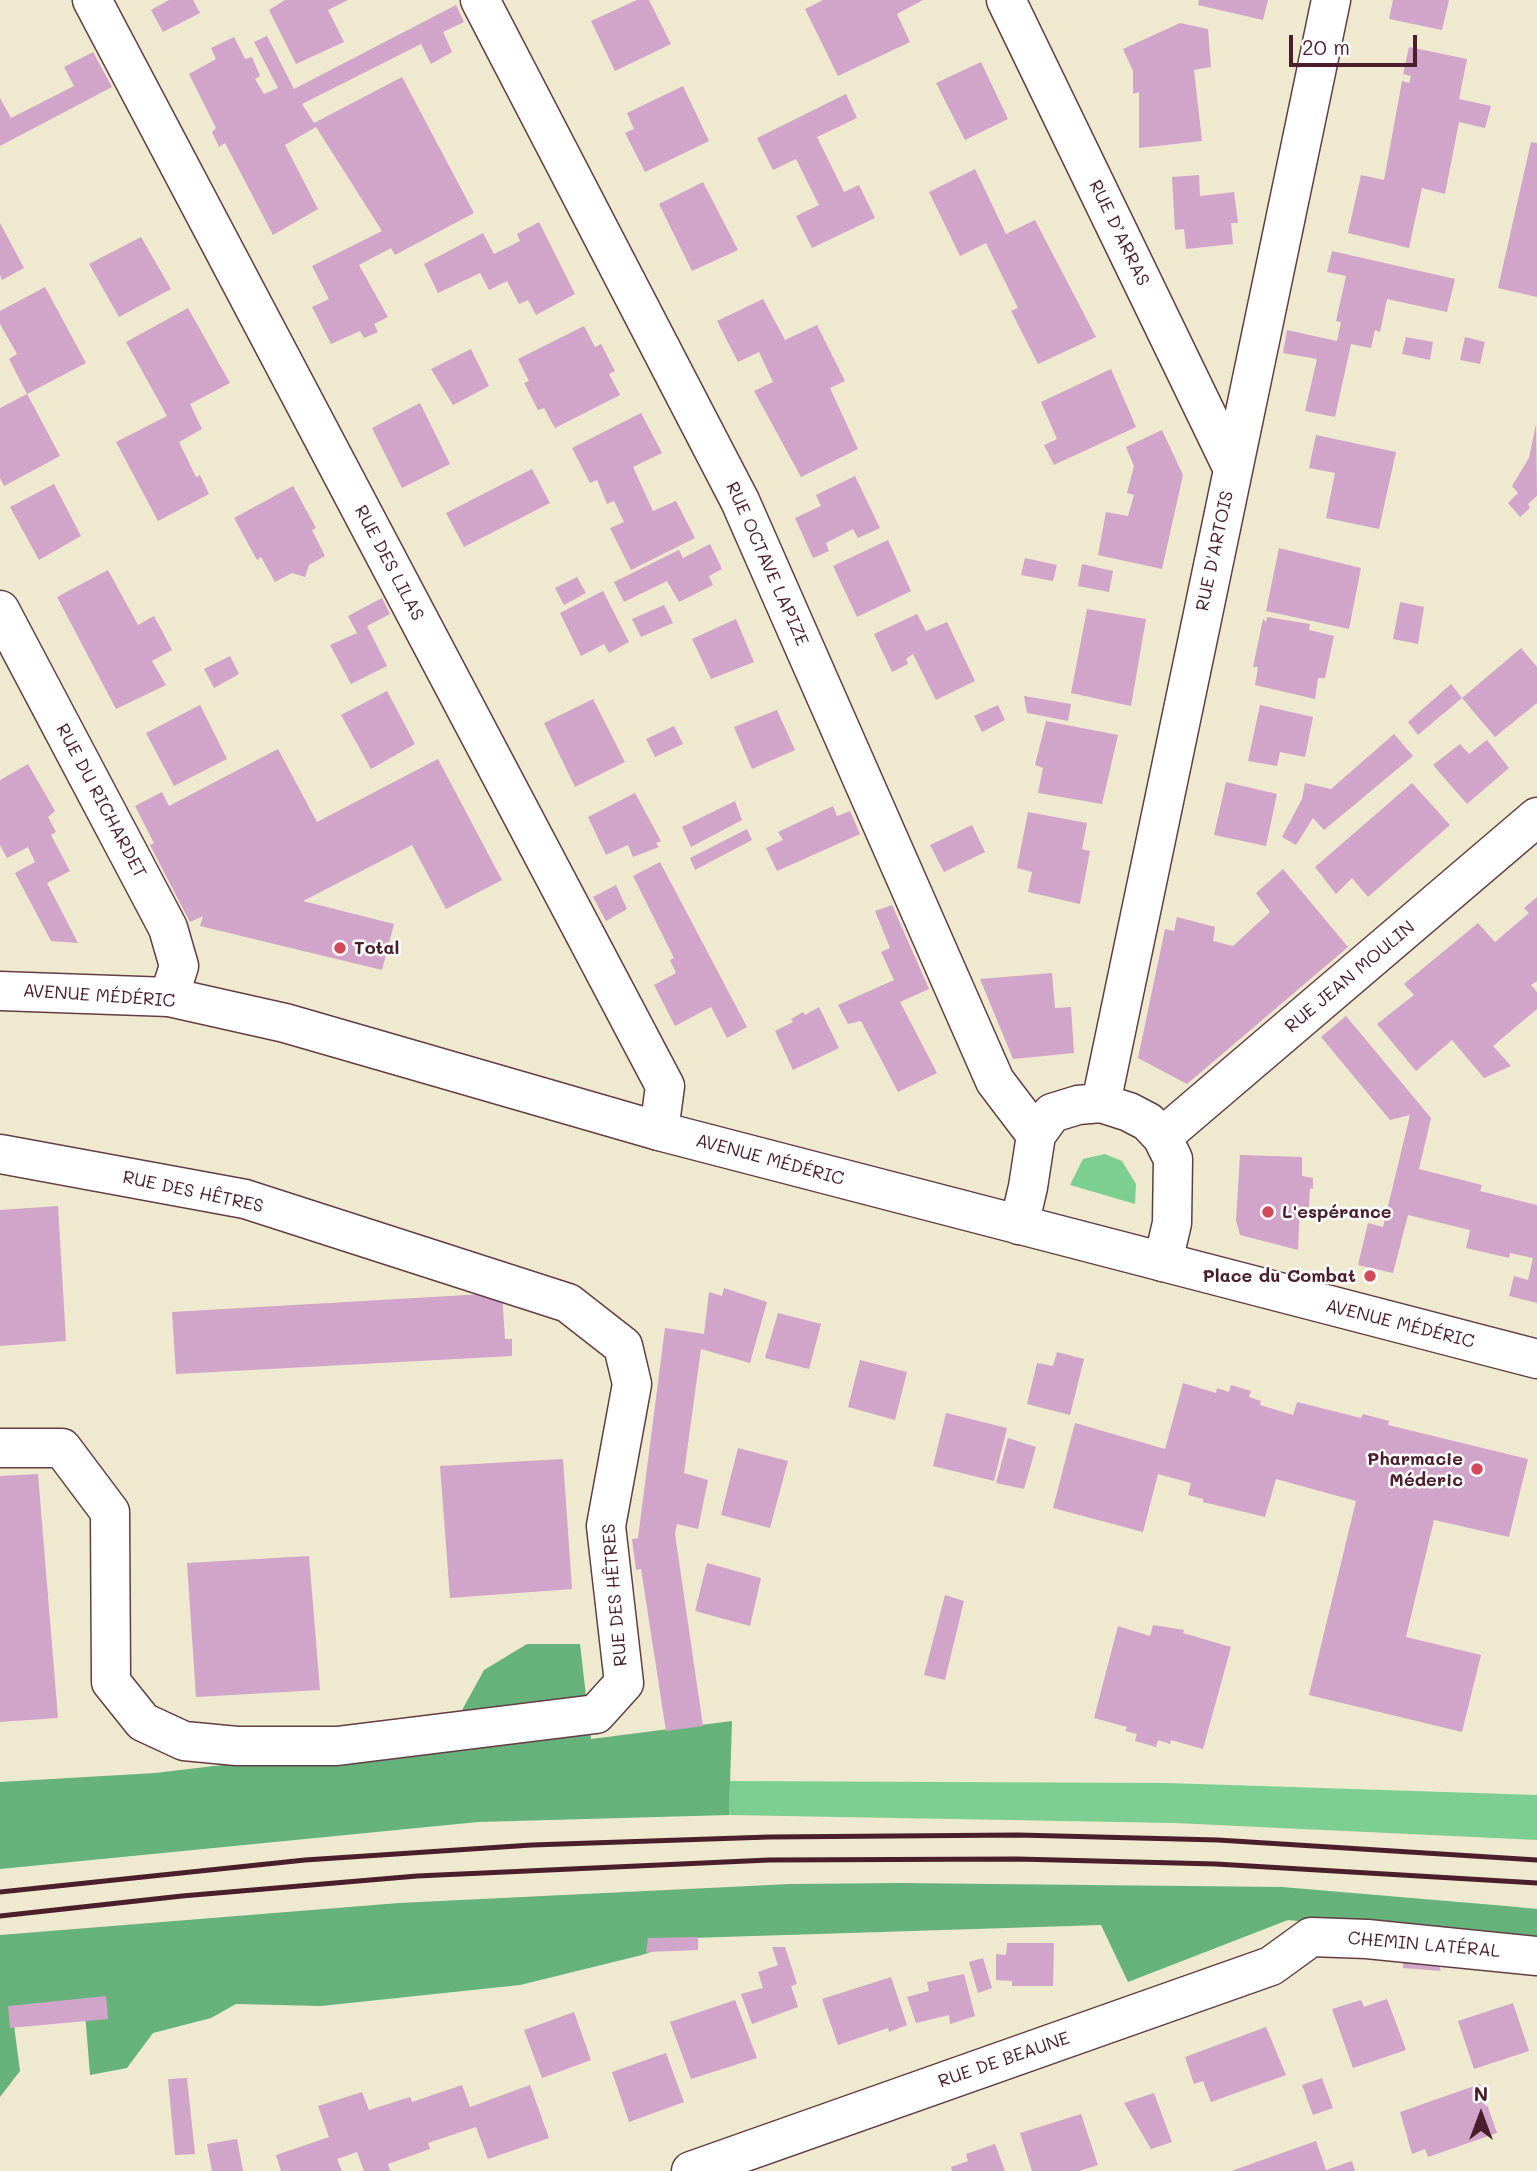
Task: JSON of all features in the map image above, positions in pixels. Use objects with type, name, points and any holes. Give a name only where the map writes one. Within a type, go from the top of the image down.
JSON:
[{"type":"street","name":"RUE DES LILAS","points":[[92,0],[665,1086],[659,1131]]},
{"type":"street","name":"RUE OCTAVE LAPIZE","points":[[480,0],[740,501],[995,1081],[1035,1135]]},
{"type":"street","name":"RUE D’ARRAS","points":[[1006,0],[1232,467]]},
{"type":"street","name":"RUE D'ARTOIS","points":[[1101,1103],[1331,0]]},
{"type":"street","name":"RUE DU RICHARDET","points":[[0,611],[168,928],[179,966],[169,998]]},
{"type":"street","name":"RUE JEAN MOULIN","points":[[1162,1137],[1537,817]]},
{"type":"street","name":"AVENUE MÉDÉRIC","points":[[0,990],[169,998],[285,1023],[659,1131],[1537,1359]]},
{"type":"street","points":[[1019,1225],[1028,1187],[1035,1135],[1052,1113],[1078,1105],[1101,1103],[1129,1112],[1148,1122],[1162,1137],[1172,1159],[1172,1223],[1163,1262]]},
{"type":"street","name":"RUE DES HÊTRES","points":[[0,1154],[244,1199],[568,1303],[623,1346],[632,1384],[606,1526],[624,1683],[596,1714],[337,1746],[237,1746],[184,1741],[143,1721],[111,1682],[110,1512],[62,1448],[0,1448]]},
{"type":"street","name":"CHEMIN LATÉRAL","points":[[1311,1937],[1367,1939],[1537,1956]]},
{"type":"street","name":"RUE DE BEAUNE","points":[[691,2171],[1270,1966],[1311,1937]]},
{"type":"green space","points":[[1105,1154],[1122,1161],[1136,1184],[1135,1204],[1070,1185],[1083,1159]]},
{"type":"green space","points":[[527,1644],[580,1644],[591,1739],[732,1721],[729,1815],[478,1822],[0,1869],[0,1782],[155,1773],[273,1759],[461,1712],[484,1670]]},
{"type":"green space","points":[[730,1781],[1167,1783],[1537,1795],[1537,1840],[1174,1823],[729,1815]]},
{"type":"green space","points":[[790,1884],[1282,1887],[1537,1909],[1537,1945],[1288,1920],[1128,1982],[1101,1925],[691,1938],[642,1955],[520,1985],[321,2006],[236,2004],[211,2018],[153,2033],[127,2068],[90,2075],[84,2000],[12,2010],[20,2071],[0,2097],[0,1935],[399,1903]]},
{"type":"building","points":[[169,0],[193,0],[200,13],[163,32],[151,10]]},
{"type":"building","points":[[285,0],[348,0],[328,10],[344,42],[296,64],[269,10]]},
{"type":"building","points":[[637,0],[649,0],[671,44],[615,71],[591,21]]},
{"type":"building","points":[[823,0],[923,0],[897,14],[910,42],[838,76],[805,9]]},
{"type":"building","points":[[1199,0],[1268,0],[1263,20],[1198,5]]},
{"type":"building","points":[[1393,0],[1449,0],[1442,30],[1389,19]]},
{"type":"building","points":[[456,5],[464,22],[443,32],[452,52],[431,64],[421,44],[302,104],[314,123],[402,77],[474,213],[395,255],[391,248],[359,265],[388,317],[374,324],[378,332],[364,338],[360,331],[331,344],[312,307],[329,299],[312,266],[382,231],[316,127],[285,145],[318,209],[273,235],[225,143],[219,147],[212,132],[216,128],[189,74],[216,59],[211,48],[234,37],[245,59],[252,57],[260,76],[255,79],[264,94],[278,88],[254,42],[267,36],[294,89]]},
{"type":"building","points":[[1180,23],[1208,29],[1211,67],[1194,70],[1202,141],[1139,148],[1139,92],[1133,94],[1133,71],[1123,49]]},
{"type":"building","points":[[1409,47],[1467,59],[1459,99],[1491,106],[1485,128],[1459,122],[1445,194],[1422,188],[1409,248],[1348,233],[1361,175],[1384,180],[1402,81],[1409,83],[1411,76],[1403,74]]},
{"type":"building","points":[[93,52],[112,87],[0,146],[0,98],[11,118],[74,86],[64,67]]},
{"type":"building","points":[[981,62],[1008,119],[965,140],[936,83]]},
{"type":"building","points":[[683,86],[709,141],[645,172],[625,133],[634,129],[627,113]]},
{"type":"building","points":[[846,94],[857,118],[817,137],[844,192],[859,185],[875,218],[812,248],[796,216],[819,205],[796,159],[773,170],[757,138]]},
{"type":"building","points":[[1531,142],[1537,143],[1537,297],[1498,288]]},
{"type":"building","points":[[975,169],[1006,234],[1035,220],[1096,337],[1038,364],[1011,311],[1018,308],[986,243],[960,256],[929,192]]},
{"type":"building","points":[[1199,175],[1200,196],[1234,192],[1238,223],[1231,223],[1233,244],[1186,249],[1184,229],[1175,230],[1172,177]]},
{"type":"building","points":[[703,182],[738,250],[692,271],[659,204]]},
{"type":"building","points":[[539,222],[575,294],[536,315],[528,300],[519,304],[507,281],[489,290],[480,273],[438,293],[424,264],[483,233],[494,254],[520,241],[517,234]]},
{"type":"building","points":[[0,223],[24,268],[2,280],[0,275]]},
{"type":"building","points":[[141,237],[171,289],[119,317],[89,264]]},
{"type":"building","points":[[1332,251],[1455,279],[1447,312],[1387,299],[1380,332],[1375,330],[1371,348],[1351,344],[1335,417],[1305,411],[1317,359],[1283,353],[1287,330],[1337,341],[1341,322],[1336,321],[1346,276],[1327,272]]},
{"type":"building","points":[[45,287],[86,363],[27,394],[9,359],[17,354],[0,324],[0,311]]},
{"type":"building","points":[[763,299],[785,340],[817,325],[845,381],[830,388],[858,449],[801,477],[754,391],[773,382],[759,352],[738,362],[717,321]]},
{"type":"building","points":[[188,308],[230,383],[190,404],[202,429],[179,442],[196,477],[200,475],[209,494],[158,521],[116,442],[167,416],[126,342]]},
{"type":"building","points":[[584,326],[595,347],[601,344],[615,371],[609,374],[620,395],[555,428],[544,408],[538,410],[524,383],[529,381],[518,359]]},
{"type":"building","points":[[1406,337],[1433,342],[1430,360],[1402,354]]},
{"type":"building","points":[[1465,337],[1485,342],[1480,364],[1460,360]]},
{"type":"building","points":[[471,349],[489,386],[453,405],[431,369]]},
{"type":"building","points":[[1111,369],[1136,427],[1054,465],[1044,445],[1057,439],[1041,402]]},
{"type":"building","points":[[27,394],[60,456],[4,486],[0,478],[0,408]]},
{"type":"building","points":[[420,403],[450,464],[402,488],[372,428]]},
{"type":"building","points":[[641,413],[662,453],[633,467],[653,511],[676,501],[695,538],[631,570],[610,528],[624,522],[614,501],[607,504],[597,480],[590,483],[572,448]]},
{"type":"building","points":[[1536,424],[1537,496],[1528,504],[1530,508],[1520,517],[1508,503],[1518,493],[1512,486],[1529,458]]},
{"type":"building","points":[[1162,430],[1183,475],[1162,569],[1098,555],[1106,512],[1128,516],[1134,495],[1127,493],[1134,466],[1126,447]]},
{"type":"building","points":[[1316,435],[1396,452],[1379,529],[1326,518],[1335,473],[1309,468]]},
{"type":"building","points":[[532,469],[550,503],[464,547],[446,513]]},
{"type":"building","points":[[855,476],[880,528],[858,538],[853,529],[826,543],[829,551],[813,558],[795,518],[821,506],[816,495]]},
{"type":"building","points":[[54,484],[81,536],[39,560],[10,507]]},
{"type":"building","points":[[293,486],[316,528],[312,530],[325,556],[309,565],[305,577],[292,573],[275,582],[261,557],[257,560],[234,518]]},
{"type":"building","points":[[888,540],[911,591],[857,617],[833,566]]},
{"type":"building","points":[[710,544],[722,569],[709,576],[713,585],[679,602],[667,581],[624,602],[614,582],[679,550],[683,558]]},
{"type":"building","points":[[1279,548],[1361,568],[1349,629],[1266,611]]},
{"type":"building","points":[[1025,558],[1057,565],[1053,581],[1021,575]]},
{"type":"building","points":[[1082,564],[1113,571],[1109,592],[1078,586]]},
{"type":"building","points":[[108,570],[138,625],[154,616],[172,650],[152,661],[166,685],[116,709],[57,597]]},
{"type":"building","points":[[577,577],[586,593],[564,605],[555,588]]},
{"type":"building","points":[[603,591],[629,642],[609,653],[604,644],[581,656],[560,613]]},
{"type":"building","points":[[382,598],[390,614],[367,626],[387,666],[351,684],[330,645],[357,633],[348,616]]},
{"type":"building","points":[[1400,602],[1424,607],[1418,644],[1393,639]]},
{"type":"building","points":[[664,605],[673,623],[641,637],[632,619]]},
{"type":"building","points":[[1087,609],[1146,619],[1131,706],[1071,693]]},
{"type":"building","points":[[917,614],[926,631],[947,622],[975,681],[936,700],[913,654],[906,659],[908,664],[892,672],[874,634]]},
{"type":"building","points":[[1267,617],[1310,624],[1309,630],[1334,636],[1325,678],[1318,678],[1315,699],[1255,685],[1258,667],[1253,667],[1263,619],[1266,622]]},
{"type":"building","points":[[736,619],[754,662],[711,679],[692,639]]},
{"type":"building","points":[[1521,648],[1537,667],[1537,703],[1495,737],[1462,698]]},
{"type":"building","points":[[230,656],[239,674],[214,688],[204,669]]},
{"type":"building","points":[[1451,684],[1462,698],[1418,735],[1408,722]]},
{"type":"building","points":[[387,691],[415,744],[371,769],[341,715]]},
{"type":"building","points":[[1024,696],[1071,704],[1068,721],[1027,713]]},
{"type":"building","points":[[593,699],[625,762],[575,787],[544,723]]},
{"type":"building","points":[[200,705],[227,759],[174,786],[146,733]]},
{"type":"building","points":[[998,705],[1005,720],[982,732],[974,716]]},
{"type":"building","points":[[1260,705],[1313,717],[1305,757],[1280,752],[1277,766],[1248,761]]},
{"type":"building","points":[[777,710],[795,750],[752,769],[734,727]]},
{"type":"building","points":[[1046,721],[1118,735],[1102,804],[1038,793],[1043,768],[1035,765]]},
{"type":"building","points":[[674,726],[683,744],[655,757],[646,739]]},
{"type":"building","points":[[1394,734],[1413,756],[1324,830],[1313,818],[1296,845],[1282,837],[1302,799],[1305,783],[1331,789]]},
{"type":"building","points":[[1487,740],[1509,768],[1467,804],[1433,765],[1460,744],[1469,754]]},
{"type":"building","points":[[278,749],[317,822],[438,759],[502,880],[446,909],[412,845],[303,901],[394,924],[382,970],[200,926],[203,916],[190,922],[150,845],[154,843],[135,806],[162,792],[169,806]]},
{"type":"building","points":[[28,764],[55,811],[48,817],[56,832],[51,835],[70,871],[47,883],[78,943],[51,941],[15,873],[35,862],[28,847],[7,858],[0,845],[0,780]]},
{"type":"building","points":[[1226,782],[1277,794],[1266,846],[1214,835]]},
{"type":"building","points":[[1412,783],[1450,825],[1368,897],[1352,878],[1336,894],[1315,867]]},
{"type":"building","points":[[635,793],[661,841],[656,843],[659,847],[633,857],[628,845],[606,855],[588,817]]},
{"type":"building","points":[[735,801],[742,820],[691,847],[682,827]]},
{"type":"building","points":[[833,806],[837,816],[850,811],[860,834],[777,871],[766,848],[783,840],[778,832]]},
{"type":"building","points":[[1028,812],[1087,823],[1082,849],[1090,851],[1080,904],[1028,892],[1032,872],[1017,868]]},
{"type":"building","points":[[972,825],[985,852],[944,872],[930,845]]},
{"type":"building","points":[[747,829],[752,840],[695,870],[690,858]]},
{"type":"building","points":[[660,862],[747,1027],[727,1038],[711,1007],[675,1026],[654,985],[676,973],[670,960],[674,958],[633,876]]},
{"type":"building","points":[[1283,869],[1348,947],[1187,1084],[1138,1058],[1165,929],[1174,931],[1177,917],[1215,927],[1213,941],[1233,946],[1270,912],[1256,893]]},
{"type":"building","points":[[616,885],[627,909],[606,921],[593,897]]},
{"type":"building","points":[[1537,897],[1537,981],[1531,985],[1537,992],[1537,1009],[1493,1046],[1511,1066],[1484,1078],[1452,1040],[1416,1071],[1377,1024],[1414,995],[1404,984],[1478,923],[1495,942],[1529,913],[1524,908]]},
{"type":"building","points":[[892,905],[929,989],[900,1002],[937,1073],[898,1092],[861,1021],[848,1024],[838,1005],[894,980],[881,952],[890,948],[875,911]]},
{"type":"building","points":[[1052,973],[1055,1008],[1071,1007],[1074,1053],[1013,1059],[980,979]]},
{"type":"building","points":[[819,1007],[839,1048],[793,1070],[775,1031],[793,1022],[791,1019],[803,1012],[805,1015]]},
{"type":"building","points":[[1346,1016],[1431,1118],[1419,1169],[1482,1185],[1480,1191],[1537,1205],[1537,1303],[1509,1296],[1514,1276],[1528,1280],[1533,1258],[1510,1253],[1509,1258],[1466,1248],[1470,1230],[1408,1215],[1393,1273],[1358,1265],[1368,1223],[1383,1227],[1410,1115],[1390,1120],[1321,1037]]},
{"type":"building","points":[[1240,1155],[1302,1157],[1302,1176],[1313,1178],[1313,1189],[1310,1188],[1309,1207],[1300,1207],[1298,1250],[1240,1235],[1236,1220]]},
{"type":"building","points":[[58,1206],[66,1341],[0,1346],[0,1210]]},
{"type":"building","points":[[724,1288],[767,1302],[750,1363],[701,1349],[684,1473],[708,1480],[698,1529],[677,1524],[675,1534],[703,1726],[666,1731],[641,1569],[636,1570],[632,1539],[638,1538],[665,1328],[704,1334],[709,1292],[722,1296]]},
{"type":"building","points":[[502,1293],[505,1339],[512,1339],[512,1356],[176,1374],[172,1312]]},
{"type":"building","points":[[778,1313],[821,1324],[809,1369],[765,1358]]},
{"type":"building","points":[[1057,1352],[1084,1359],[1070,1415],[1027,1404],[1037,1363],[1053,1366]]},
{"type":"building","points":[[860,1360],[907,1372],[895,1420],[848,1407]]},
{"type":"building","points":[[1183,1383],[1216,1393],[1217,1388],[1229,1392],[1231,1385],[1251,1391],[1249,1397],[1261,1401],[1260,1405],[1293,1415],[1297,1402],[1361,1418],[1363,1414],[1389,1421],[1388,1425],[1528,1459],[1509,1537],[1434,1520],[1406,1637],[1481,1655],[1462,1732],[1309,1695],[1356,1501],[1276,1479],[1265,1517],[1203,1502],[1203,1499],[1188,1495],[1191,1483],[1158,1474],[1143,1532],[1053,1508],[1075,1423],[1165,1449]]},
{"type":"building","points":[[946,1413],[1007,1428],[994,1481],[933,1466]]},
{"type":"building","points":[[1008,1438],[1036,1447],[1024,1489],[996,1483]]},
{"type":"building","points":[[738,1448],[788,1461],[770,1528],[721,1515]]},
{"type":"building","points":[[563,1459],[572,1589],[450,1598],[440,1466]]},
{"type":"building","points":[[38,1474],[58,1718],[0,1722],[0,1476]]},
{"type":"building","points":[[309,1556],[320,1690],[196,1697],[187,1563]]},
{"type":"building","points":[[707,1563],[761,1578],[750,1626],[695,1611]]},
{"type":"building","points":[[945,1595],[964,1601],[945,1680],[924,1675]]},
{"type":"building","points":[[1153,1625],[1184,1630],[1183,1633],[1231,1647],[1203,1749],[1171,1740],[1170,1744],[1158,1740],[1156,1747],[1135,1741],[1137,1734],[1125,1731],[1127,1727],[1094,1718],[1118,1626],[1150,1636]]},
{"type":"building","points":[[698,1937],[698,1950],[646,1952],[648,1938]]},
{"type":"building","points":[[1007,1943],[1054,1943],[1053,1986],[1012,1986],[1012,1981],[996,1980],[996,1954],[1006,1955]]},
{"type":"building","points":[[772,1947],[785,1947],[797,1984],[791,1986],[798,2007],[752,2024],[741,1994],[763,1988],[758,1972],[778,1965]]},
{"type":"building","points":[[1404,1953],[1436,1956],[1441,1971],[1403,1968]]},
{"type":"building","points":[[983,1958],[992,1988],[978,1993],[969,1962]]},
{"type":"building","points":[[964,1974],[975,2016],[950,2024],[949,2015],[916,2023],[907,1997],[929,1991],[927,1982]]},
{"type":"building","points":[[891,1977],[907,2025],[889,2032],[888,2028],[838,2045],[822,1999]]},
{"type":"building","points":[[106,1996],[108,2019],[10,2028],[8,2006]]},
{"type":"building","points":[[1387,1999],[1406,2050],[1353,2068],[1332,2009],[1361,2000],[1364,2007]]},
{"type":"building","points":[[735,2000],[757,2058],[691,2079],[670,2022]]},
{"type":"building","points":[[1513,2003],[1529,2051],[1474,2069],[1458,2021]]},
{"type":"building","points":[[574,2012],[591,2060],[542,2078],[524,2030]]},
{"type":"building","points":[[1266,2027],[1286,2075],[1211,2102],[1203,2081],[1194,2084],[1185,2057]]},
{"type":"building","points":[[666,2053],[684,2102],[629,2122],[612,2072]]},
{"type":"building","points":[[187,2078],[195,2154],[175,2155],[168,2079]]},
{"type":"building","points":[[1322,2078],[1333,2108],[1313,2115],[1302,2085]]},
{"type":"building","points":[[1480,2084],[1497,2133],[1428,2157],[1425,2149],[1412,2154],[1400,2112]]},
{"type":"building","points":[[462,2085],[470,2107],[530,2085],[549,2138],[488,2159],[476,2127],[428,2143],[430,2149],[388,2164],[390,2171],[364,2171],[357,2152],[337,2159],[342,2171],[281,2171],[276,2155],[329,2137],[318,2106],[362,2092],[369,2110],[410,2097],[412,2102]]},
{"type":"building","points":[[1154,2093],[1172,2142],[1151,2149],[1124,2103]]},
{"type":"building","points":[[1081,2114],[1098,2165],[1079,2171],[1032,2171],[1020,2133]]},
{"type":"building","points":[[237,2139],[243,2171],[212,2171],[207,2144]]},
{"type":"building","points":[[1316,2141],[1326,2170],[1352,2161],[1355,2171],[1231,2171]]},
{"type":"building","points":[[995,2144],[1005,2171],[952,2171],[951,2167],[968,2161],[966,2154]]},
{"type":"railway","points":[[0,1892],[305,1860],[532,1845],[769,1837],[1018,1835],[1218,1840],[1537,1860]]},
{"type":"railway","points":[[0,1916],[182,1896],[417,1876],[769,1860],[1017,1859],[1216,1864],[1537,1883]]},
{"type":"place","name":"Total","points":[[340,948]]},
{"type":"place","name":"L'espérance","points":[[1268,1212]]},
{"type":"place","name":"Place du Combat","points":[[1370,1276]]},
{"type":"place","name":"Pharmacie Méderic","points":[[1477,1469]]}]
